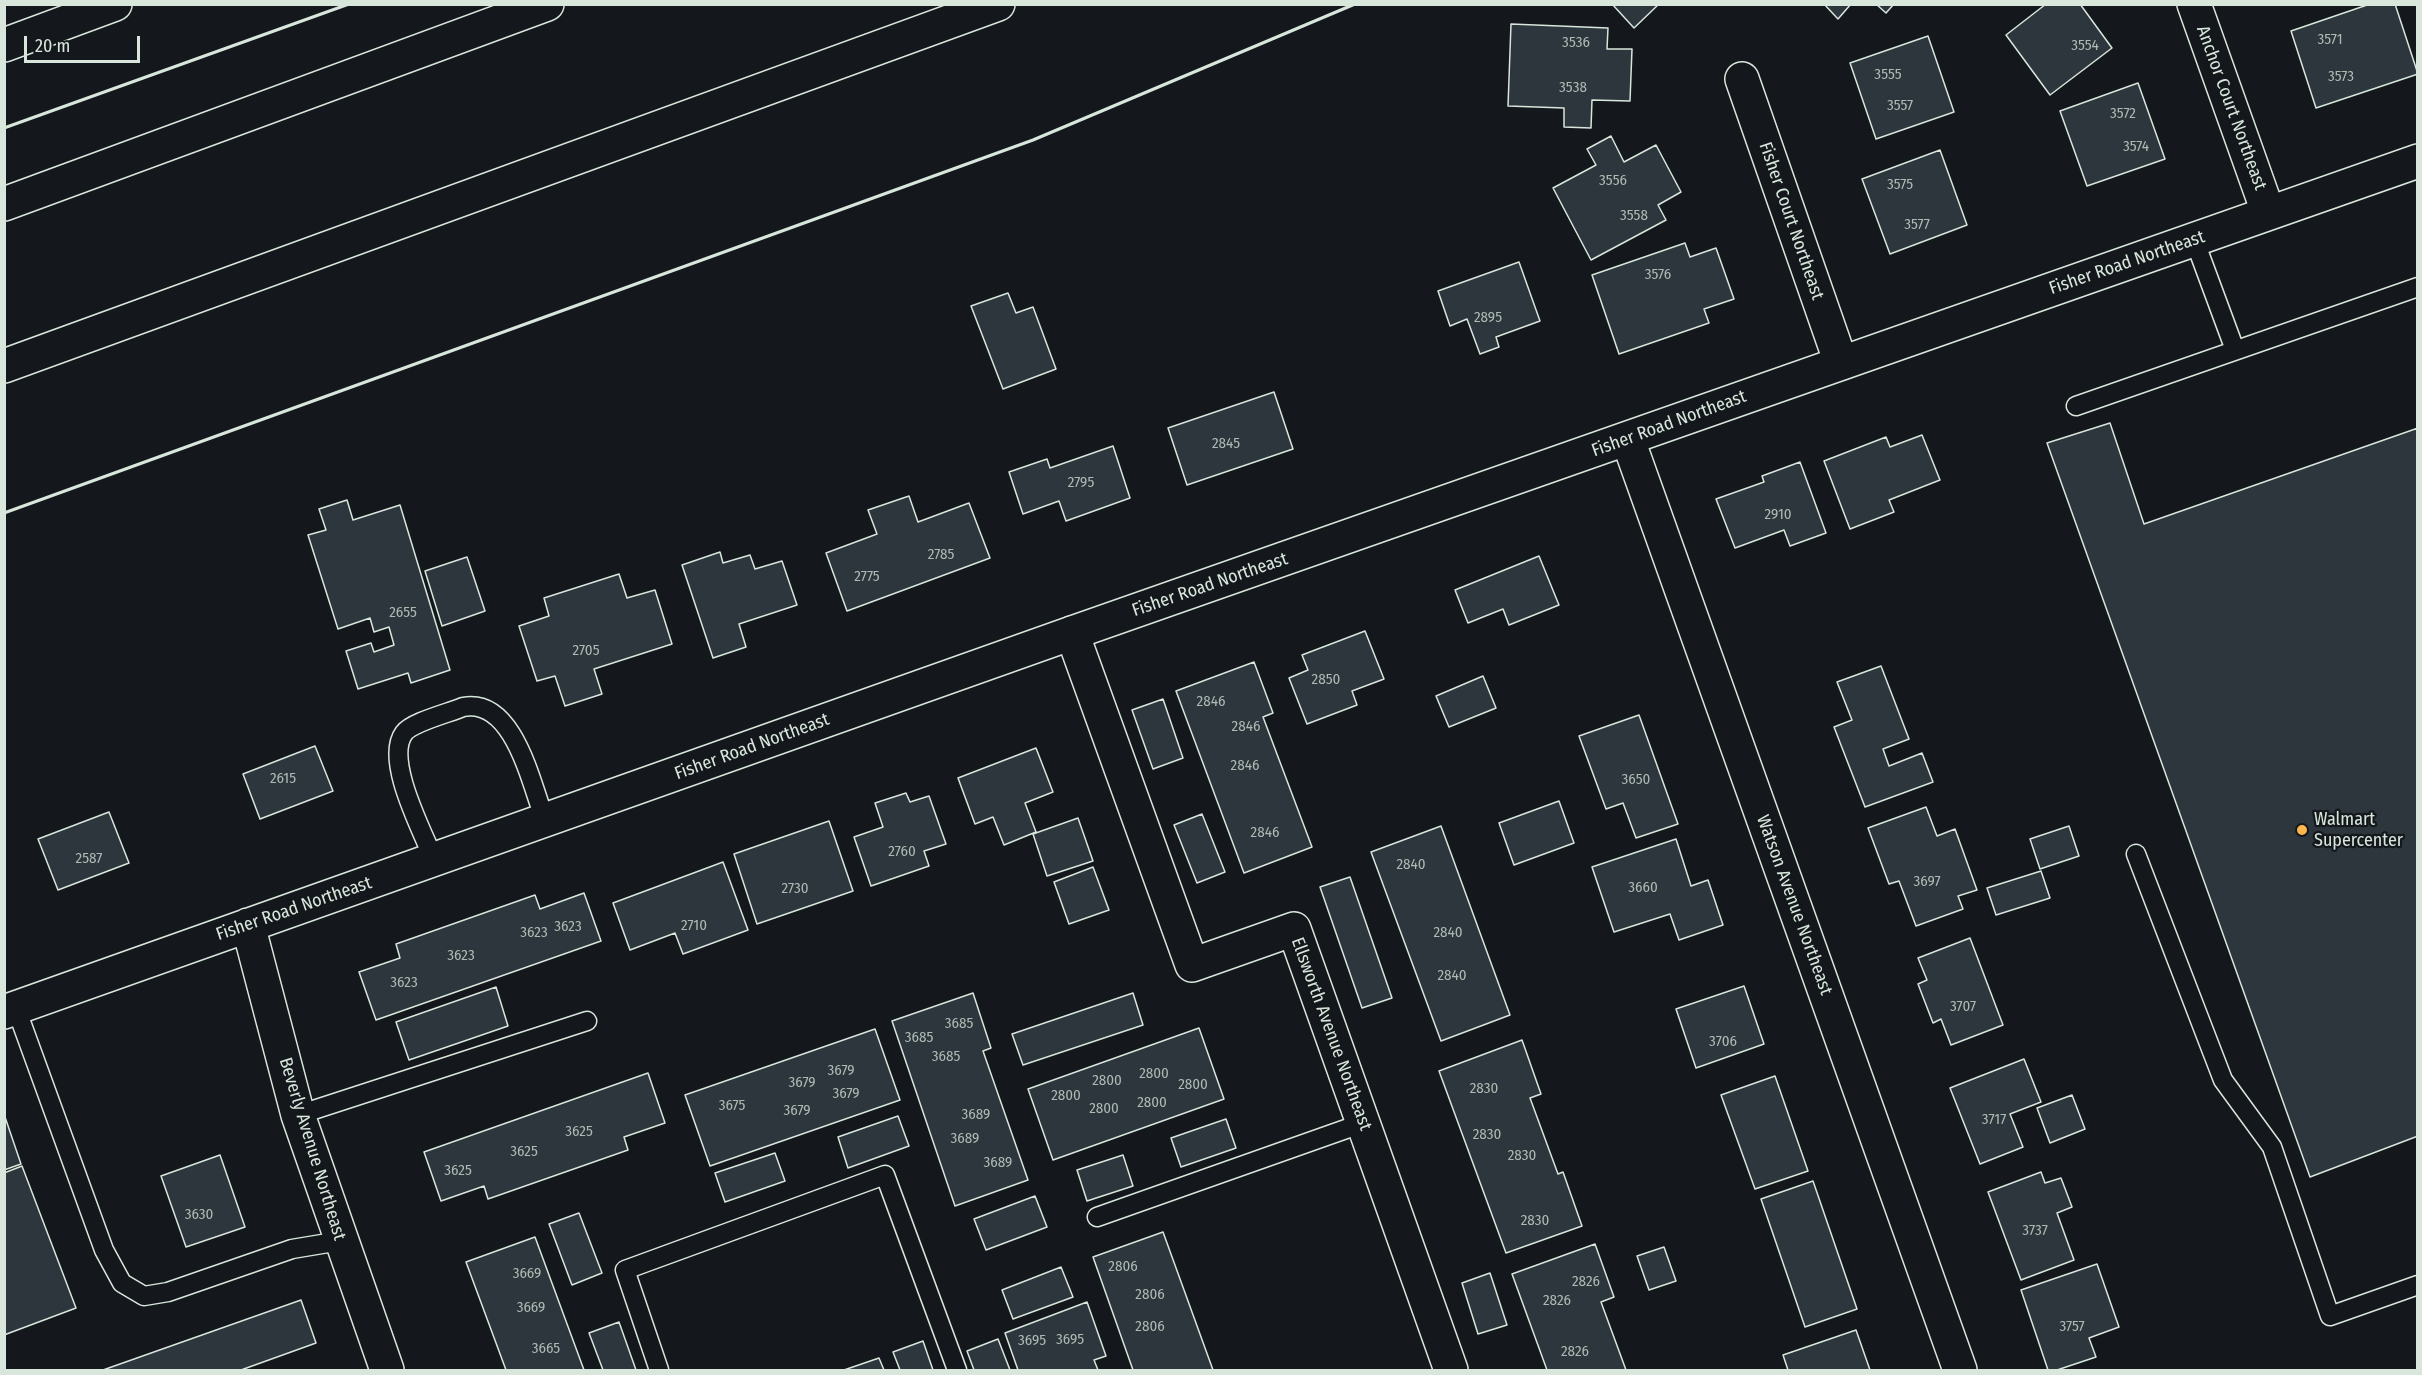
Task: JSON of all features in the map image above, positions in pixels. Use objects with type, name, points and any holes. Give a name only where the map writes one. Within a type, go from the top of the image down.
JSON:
[{"type":"main road","points":[[4,45],[115,4]]},
{"type":"main road","points":[[4,204],[547,4]]},
{"type":"main road","points":[[4,366],[998,4]]},
{"type":"main road","name":"Anchor Court Northeast","points":[[2194,4],[2268,212]]},
{"type":"main road","name":"Fisher Court Northeast","points":[[1742,79],[1841,363]]},
{"type":"main road","name":"Fisher Road Northeast","points":[[10,1010],[1072,633],[1628,440],[2268,212],[2418,161]]},
{"type":"main road","name":"Watson Avenue Northeast","points":[[1628,440],[1960,1371]]},
{"type":"main road","name":"Ellsworth Avenue Northeast","points":[[1072,633],[1192,965],[1294,929],[1451,1371]]},
{"type":"main road","name":"Beverly Avenue Northeast","points":[[248,925],[298,1115],[387,1371]]},
{"type":"lane","points":[[2194,239],[2235,350]]},
{"type":"lane","points":[[2076,405],[2418,286]]},
{"type":"lane","points":[[434,860],[402,777],[398,761],[400,741],[403,733],[411,727],[462,707],[482,707],[496,713],[510,730],[545,820]]},
{"type":"lane","points":[[2136,854],[2223,1080],[2272,1147],[2330,1316],[2418,1285]]},
{"type":"lane","points":[[10,1010],[104,1251],[122,1283],[144,1296],[168,1292],[292,1249],[340,1241]]},
{"type":"lane","points":[[298,1115],[587,1021]]},
{"type":"lane","points":[[1097,1217],[1363,1123]]},
{"type":"lane","points":[[658,1371],[625,1270],[885,1175],[957,1371]]},
{"type":"building","points":[[1612,4],[1659,4],[1634,28]]},
{"type":"building","points":[[1824,4],[1851,4],[1838,19]]},
{"type":"building","points":[[1876,4],[1894,4],[1886,13]]},
{"type":"building","points":[[2046,4],[2080,4],[2112,48],[2050,95],[2006,35]]},
{"type":"building","points":[[2370,4],[2395,4],[2418,74],[2316,108],[2291,31]]},
{"type":"building","points":[[1511,24],[1608,28],[1607,49],[1632,49],[1630,101],[1592,100],[1591,128],[1564,127],[1564,108],[1508,106]]},
{"type":"building","points":[[1928,36],[1954,112],[1876,139],[1850,63]]},
{"type":"building","points":[[2138,83],[2165,159],[2087,186],[2060,111]]},
{"type":"building","points":[[1611,136],[1624,162],[1656,145],[1681,192],[1658,205],[1666,220],[1591,260],[1553,188],[1596,165],[1587,149]]},
{"type":"building","points":[[1940,150],[1967,225],[1890,254],[1862,179]]},
{"type":"building","points":[[1685,243],[1690,257],[1716,248],[1734,299],[1704,309],[1709,323],[1619,354],[1592,275]]},
{"type":"building","points":[[1519,262],[1540,321],[1496,337],[1499,347],[1480,354],[1467,319],[1450,326],[1438,291]]},
{"type":"building","points":[[1008,293],[1016,313],[1033,307],[1056,369],[1003,389],[971,306]]},
{"type":"building","points":[[1274,392],[1293,449],[1187,485],[1168,428]]},
{"type":"building","name":"Walmart Supercenter","points":[[2110,423],[2144,524],[2418,428],[2418,1136],[2310,1177],[2047,443]]},
{"type":"building","points":[[1922,435],[1940,480],[1889,500],[1894,512],[1850,529],[1824,461],[1886,437],[1890,447]]},
{"type":"building","points":[[1113,446],[1130,498],[1066,521],[1059,501],[1023,514],[1009,472],[1047,459],[1050,468]]},
{"type":"building","points":[[1800,462],[1826,533],[1790,546],[1784,530],[1735,548],[1716,499],[1764,482],[1762,476]]},
{"type":"building","points":[[909,496],[918,522],[969,503],[990,558],[847,611],[826,553],[877,534],[868,510]]},
{"type":"building","points":[[347,500],[353,520],[400,505],[450,670],[411,683],[408,673],[358,689],[346,651],[371,643],[374,652],[394,645],[389,627],[374,632],[370,618],[338,629],[308,535],[326,530],[319,509]]},
{"type":"building","points":[[720,552],[723,563],[750,555],[755,569],[782,561],[797,605],[739,624],[746,647],[713,658],[682,565]]},
{"type":"building","points":[[1539,556],[1559,605],[1509,625],[1503,609],[1468,623],[1455,590]]},
{"type":"building","points":[[467,557],[485,611],[442,626],[425,571]]},
{"type":"building","points":[[619,574],[627,598],[655,590],[672,644],[594,669],[602,694],[565,706],[555,676],[537,681],[519,626],[549,616],[544,598]]},
{"type":"building","points":[[1365,631],[1384,679],[1352,691],[1357,705],[1307,724],[1289,678],[1308,670],[1302,655]]},
{"type":"building","points":[[1254,662],[1273,713],[1263,717],[1312,847],[1244,873],[1176,691]]},
{"type":"building","points":[[1881,666],[1909,739],[1883,749],[1889,766],[1922,753],[1933,782],[1865,807],[1834,727],[1852,720],[1837,682]]},
{"type":"building","points":[[1483,676],[1496,708],[1449,727],[1436,696]]},
{"type":"building","points":[[1163,699],[1183,758],[1153,769],[1132,710]]},
{"type":"building","points":[[1639,715],[1678,824],[1636,838],[1623,803],[1606,809],[1579,736]]},
{"type":"building","points":[[315,746],[333,791],[260,819],[243,774]]},
{"type":"building","points":[[1036,748],[1053,792],[1025,803],[1036,832],[1004,845],[993,817],[975,824],[958,778]]},
{"type":"building","points":[[906,793],[910,802],[929,796],[946,844],[924,851],[929,866],[871,886],[854,837],[883,827],[875,803]]},
{"type":"building","points":[[1559,801],[1574,843],[1514,865],[1499,823]]},
{"type":"building","points":[[1926,807],[1937,836],[1955,829],[1977,890],[1958,896],[1963,909],[1916,926],[1899,881],[1889,884],[1868,828]]},
{"type":"building","points":[[109,812],[129,863],[58,890],[38,839]]},
{"type":"building","points":[[1202,814],[1225,872],[1197,883],[1174,825]]},
{"type":"building","points":[[1078,818],[1093,861],[1047,876],[1033,834]]},
{"type":"building","points":[[829,821],[853,891],[757,924],[734,854]]},
{"type":"building","points":[[1441,826],[1510,1015],[1441,1041],[1371,852]]},
{"type":"building","points":[[2069,826],[2079,856],[2040,869],[2030,839]]},
{"type":"building","points":[[1676,839],[1691,886],[1708,880],[1723,925],[1679,940],[1670,914],[1614,932],[1592,867]]},
{"type":"building","points":[[723,862],[748,930],[683,954],[675,933],[630,950],[613,903]]},
{"type":"building","points":[[1093,867],[1109,910],[1069,924],[1054,882]]},
{"type":"building","points":[[2041,871],[2050,898],[1996,915],[1987,888]]},
{"type":"building","points":[[1350,877],[1392,998],[1362,1008],[1320,887]]},
{"type":"building","points":[[584,893],[601,941],[376,1020],[359,972],[400,958],[396,944],[535,895],[540,909]]},
{"type":"building","points":[[1970,938],[2003,1025],[1951,1045],[1941,1019],[1933,1023],[1918,984],[1927,980],[1918,958]]},
{"type":"building","points":[[1744,986],[1764,1044],[1696,1068],[1676,1009]]},
{"type":"building","points":[[496,987],[508,1026],[409,1060],[396,1022]]},
{"type":"building","points":[[973,993],[991,1048],[983,1051],[1028,1180],[955,1206],[892,1021]]},
{"type":"building","points":[[1133,993],[1143,1025],[1023,1065],[1012,1034]]},
{"type":"building","points":[[1199,1028],[1224,1099],[1053,1160],[1028,1089]]},
{"type":"building","points":[[875,1029],[900,1100],[710,1166],[685,1095]]},
{"type":"building","points":[[1522,1040],[1541,1094],[1530,1098],[1558,1174],[1563,1172],[1582,1226],[1506,1253],[1439,1071]]},
{"type":"building","points":[[2024,1059],[2041,1102],[2010,1114],[2023,1147],[1980,1164],[1950,1088]]},
{"type":"building","points":[[648,1073],[665,1123],[624,1137],[628,1150],[488,1199],[484,1186],[441,1201],[424,1152]]},
{"type":"building","points":[[1775,1076],[1808,1171],[1755,1189],[1721,1095]]},
{"type":"building","points":[[2072,1095],[2085,1129],[2050,1143],[2037,1108]]},
{"type":"building","points":[[4,1114],[21,1164],[4,1170]]},
{"type":"building","points":[[898,1116],[909,1146],[848,1168],[838,1137]]},
{"type":"building","points":[[1226,1119],[1236,1148],[1181,1167],[1171,1138]]},
{"type":"building","points":[[775,1153],[785,1181],[725,1202],[715,1173]]},
{"type":"building","points":[[220,1155],[245,1227],[186,1247],[161,1176]]},
{"type":"building","points":[[1123,1155],[1133,1186],[1087,1201],[1077,1170]]},
{"type":"building","points":[[22,1166],[76,1308],[4,1335],[4,1173]]},
{"type":"building","points":[[2041,1172],[2045,1183],[2061,1178],[2072,1207],[2057,1213],[2074,1260],[2021,1280],[1988,1192]]},
{"type":"building","points":[[1813,1181],[1857,1309],[1805,1327],[1761,1199]]},
{"type":"building","points":[[1035,1196],[1047,1227],[986,1250],[974,1219]]},
{"type":"building","points":[[579,1213],[602,1273],[572,1285],[549,1224]]},
{"type":"building","points":[[1163,1232],[1213,1370],[1133,1370],[1093,1257]]},
{"type":"building","points":[[535,1237],[584,1370],[506,1370],[466,1262]]},
{"type":"building","points":[[1595,1244],[1614,1297],[1601,1302],[1626,1370],[1547,1370],[1512,1274]]},
{"type":"building","points":[[1664,1247],[1676,1281],[1649,1290],[1637,1256]]},
{"type":"building","points":[[2097,1264],[2119,1327],[2089,1338],[2096,1357],[2057,1370],[2048,1370],[2021,1290]]},
{"type":"building","points":[[1061,1267],[1073,1297],[1013,1319],[1002,1290]]},
{"type":"building","points":[[1490,1273],[1507,1325],[1478,1334],[1462,1283]]},
{"type":"building","points":[[301,1300],[316,1343],[241,1370],[103,1370]]},
{"type":"building","points":[[1087,1302],[1106,1356],[1094,1360],[1098,1370],[1018,1370],[1005,1333]]},
{"type":"building","points":[[619,1322],[636,1370],[603,1370],[589,1333]]},
{"type":"building","points":[[1856,1330],[1870,1370],[1788,1370],[1783,1355]]},
{"type":"building","points":[[998,1339],[1010,1370],[974,1370],[967,1351]]},
{"type":"building","points":[[923,1341],[933,1370],[900,1370],[893,1352]]},
{"type":"building","points":[[879,1358],[884,1370],[844,1370]]},
{"type":"wall","points":[[4,128],[349,4]]},
{"type":"wall","points":[[4,513],[1033,140],[1355,4]]},
{"type":"place","name":"Walmart Supercenter","points":[[2302,830]]}]
